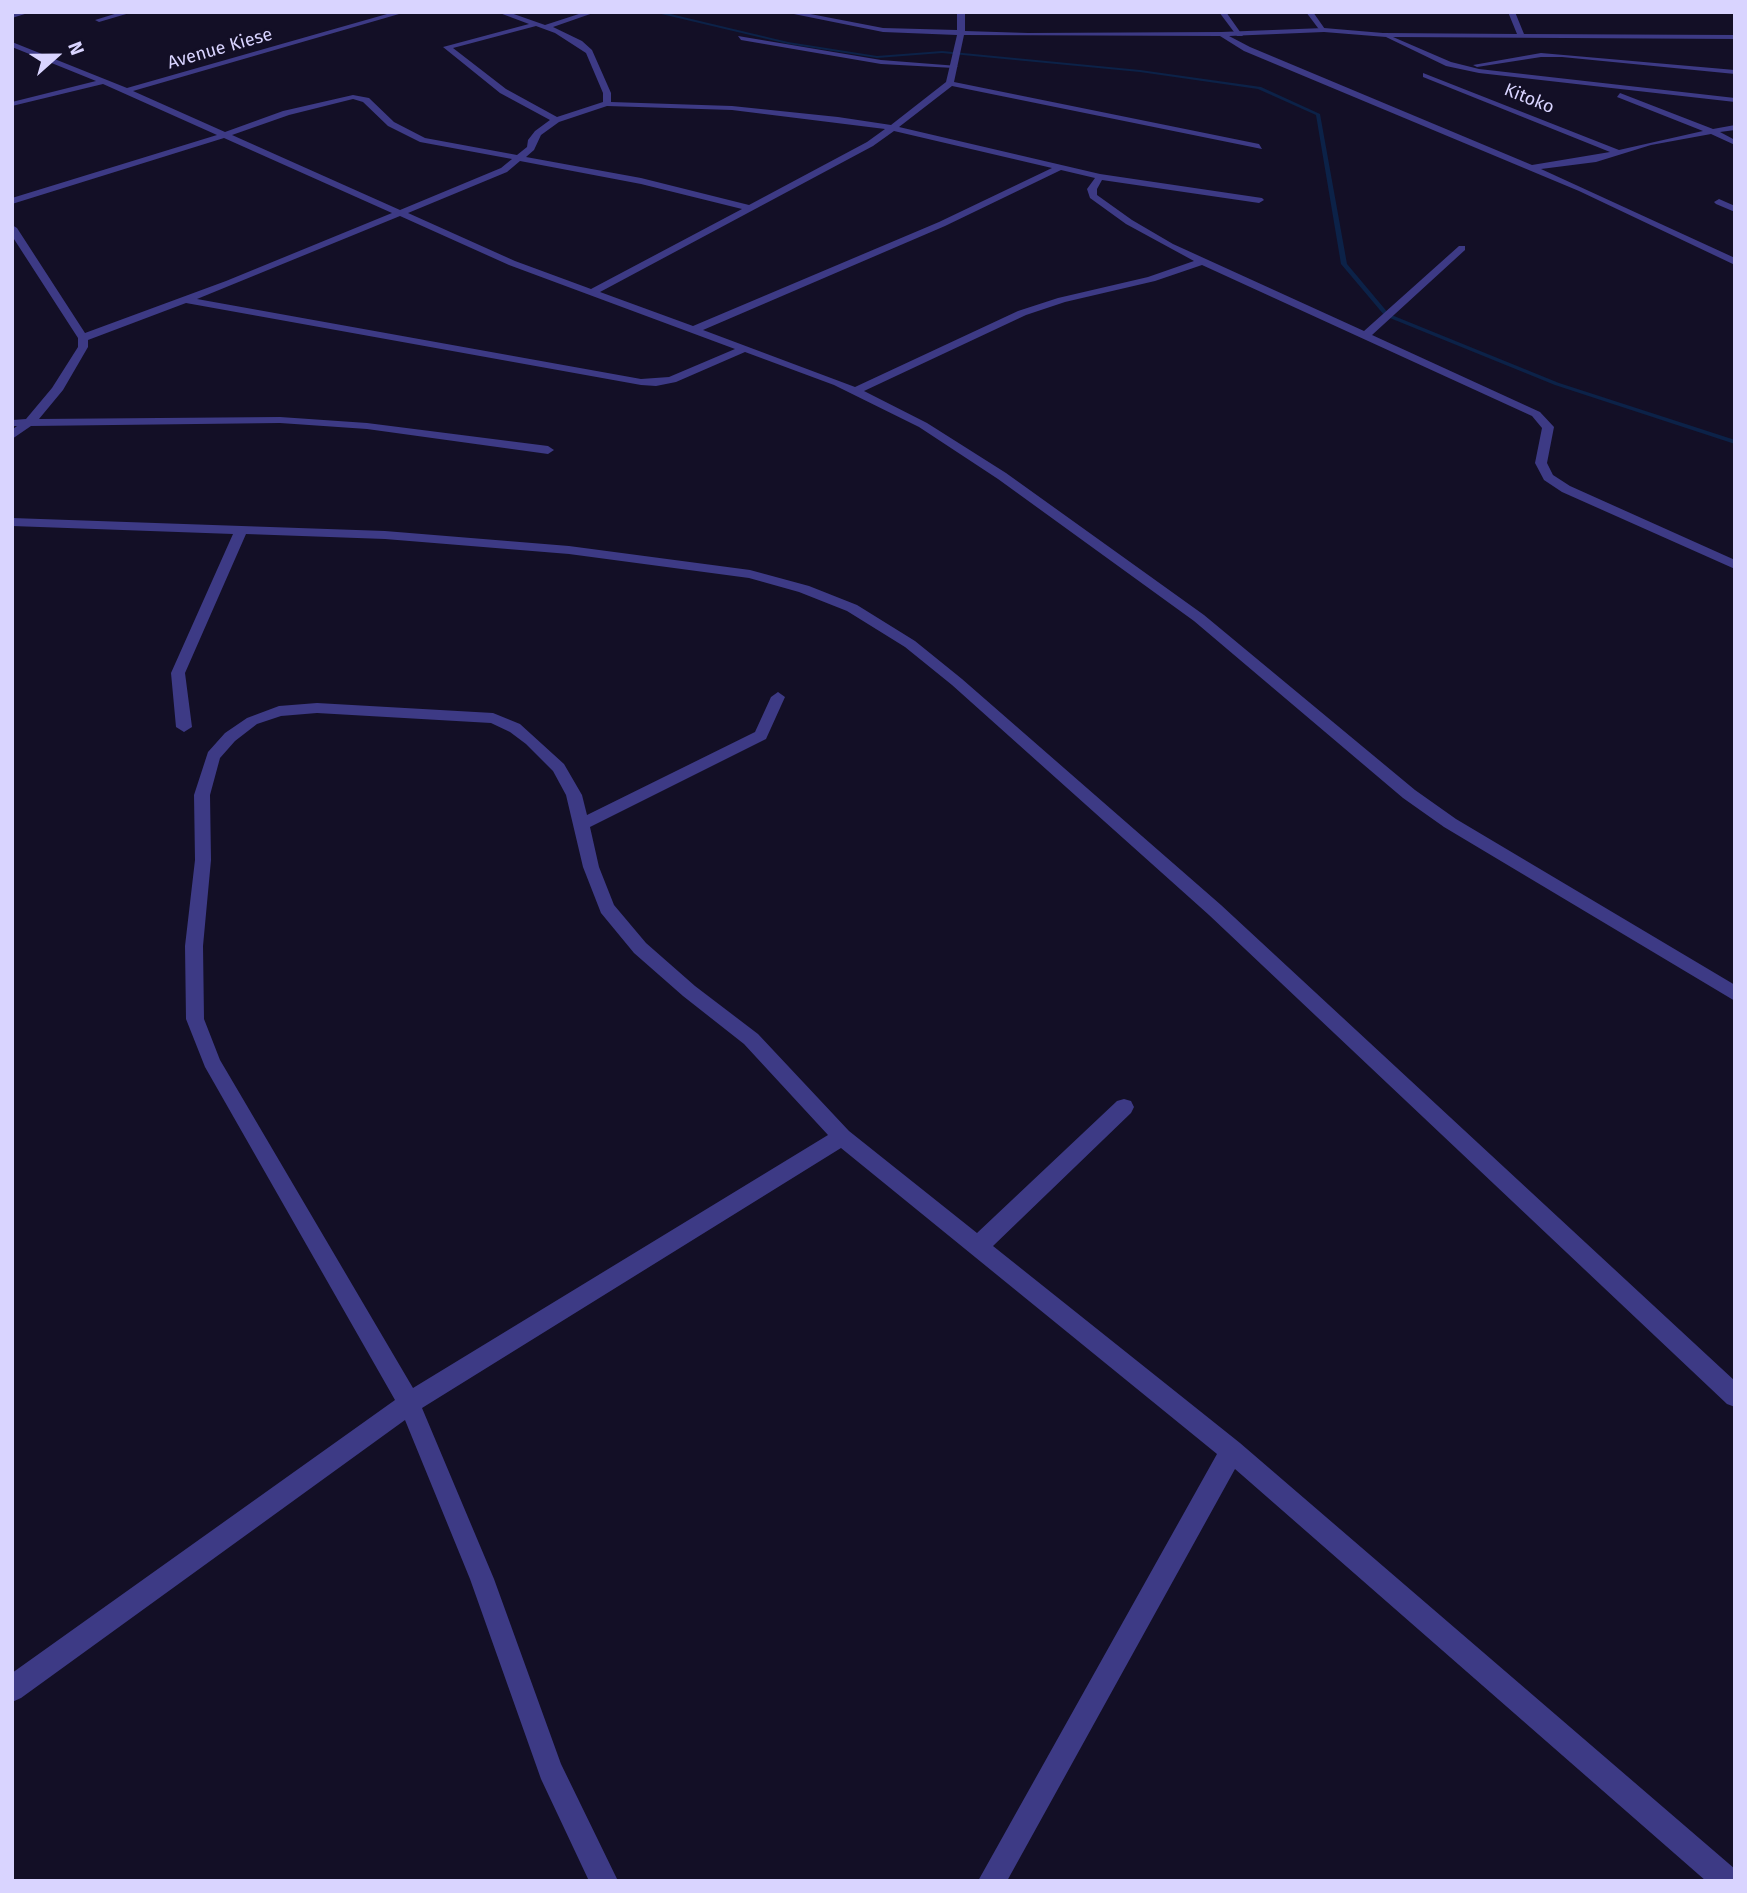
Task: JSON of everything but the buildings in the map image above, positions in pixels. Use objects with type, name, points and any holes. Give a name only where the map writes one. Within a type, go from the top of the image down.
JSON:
[{"type":"street","points":[[12,16],[26,12]]},
{"type":"street","points":[[99,20],[130,12]]},
{"type":"street","name":"Avenue Kiese","points":[[126,91],[403,12]]},
{"type":"street","points":[[500,12],[571,37],[589,52],[607,93],[606,104]]},
{"type":"street","points":[[556,120],[503,91],[447,47],[593,12]]},
{"type":"street","points":[[787,12],[883,30],[1221,34],[1324,30],[1383,35],[1735,37]]},
{"type":"street","points":[[591,293],[870,144],[892,128],[950,83],[961,32],[961,12]]},
{"type":"street","points":[[1222,12],[1240,34]]},
{"type":"street","points":[[1309,12],[1324,30]]},
{"type":"street","points":[[1511,12],[1521,34]]},
{"type":"street","points":[[1221,34],[1247,49],[1531,167],[1735,262]]},
{"type":"street","points":[[1383,35],[1461,67],[1597,86],[1735,100]]},
{"type":"street","points":[[741,38],[881,62],[954,66]]},
{"type":"street","points":[[12,44],[126,91],[512,263],[746,348],[855,391],[923,425],[1002,476],[1199,618],[1377,768],[1450,823],[1735,994]]},
{"type":"street","points":[[1461,67],[1541,55],[1562,55],[1735,72]]},
{"type":"street","name":"Kitoko","points":[[1426,75],[1620,153]]},
{"type":"street","points":[[12,104],[103,82]]},
{"type":"street","points":[[950,83],[1259,147]]},
{"type":"street","points":[[1597,86],[1735,143]]},
{"type":"street","points":[[12,201],[225,135],[286,113],[353,97],[366,100],[391,124],[412,137],[449,147],[641,181],[749,208]]},
{"type":"street","points":[[83,338],[186,300],[504,170],[520,159],[531,148],[532,140],[538,133],[556,120],[606,104],[778,111],[892,128],[1100,177],[1259,200]]},
{"type":"street","points":[[1531,167],[1596,159],[1650,143],[1735,127]]},
{"type":"street","points":[[693,330],[942,225],[1059,167]]},
{"type":"street","points":[[1100,177],[1091,189],[1093,196],[1129,222],[1203,261],[1536,414],[1548,427],[1541,463],[1548,477],[1566,489],[1735,565]]},
{"type":"street","points":[[1719,202],[1735,209]]},
{"type":"street","points":[[12,228],[83,338],[83,347],[74,366],[32,420],[12,436]]},
{"type":"street","points":[[1366,335],[1462,248]]},
{"type":"street","points":[[855,391],[1022,313],[1062,300],[1151,279],[1203,261]]},
{"type":"street","points":[[186,300],[568,371],[648,383],[672,380],[746,348]]},
{"type":"street","points":[[12,422],[280,420],[380,428],[548,450]]},
{"type":"street","points":[[12,522],[385,535],[569,550],[750,574],[804,589],[852,608],[910,643],[957,682],[1215,910],[1735,1395]]},
{"type":"street","points":[[184,727],[178,673],[241,530]]},
{"type":"street","points":[[581,825],[761,735],[778,697]]},
{"type":"street","points":[[604,1881],[550,1770],[482,1579],[409,1403],[212,1062],[195,1018],[194,946],[203,860],[202,795],[213,756],[230,737],[252,721],[279,711],[317,708],[493,718],[515,728],[559,768],[574,796],[591,867],[607,908],[632,938],[690,991],[751,1039],[842,1137],[1232,1451],[1727,1881]]},
{"type":"street","points":[[977,1247],[1124,1107]]},
{"type":"street","points":[[12,1689],[409,1403],[842,1137]]},
{"type":"street","points":[[992,1881],[1232,1451]]},
{"type":"waterway","points":[[655,12],[788,43],[877,57],[942,52],[1140,71],[1259,88],[1318,114],[1344,264],[1387,315],[1557,384],[1735,442]]}]
